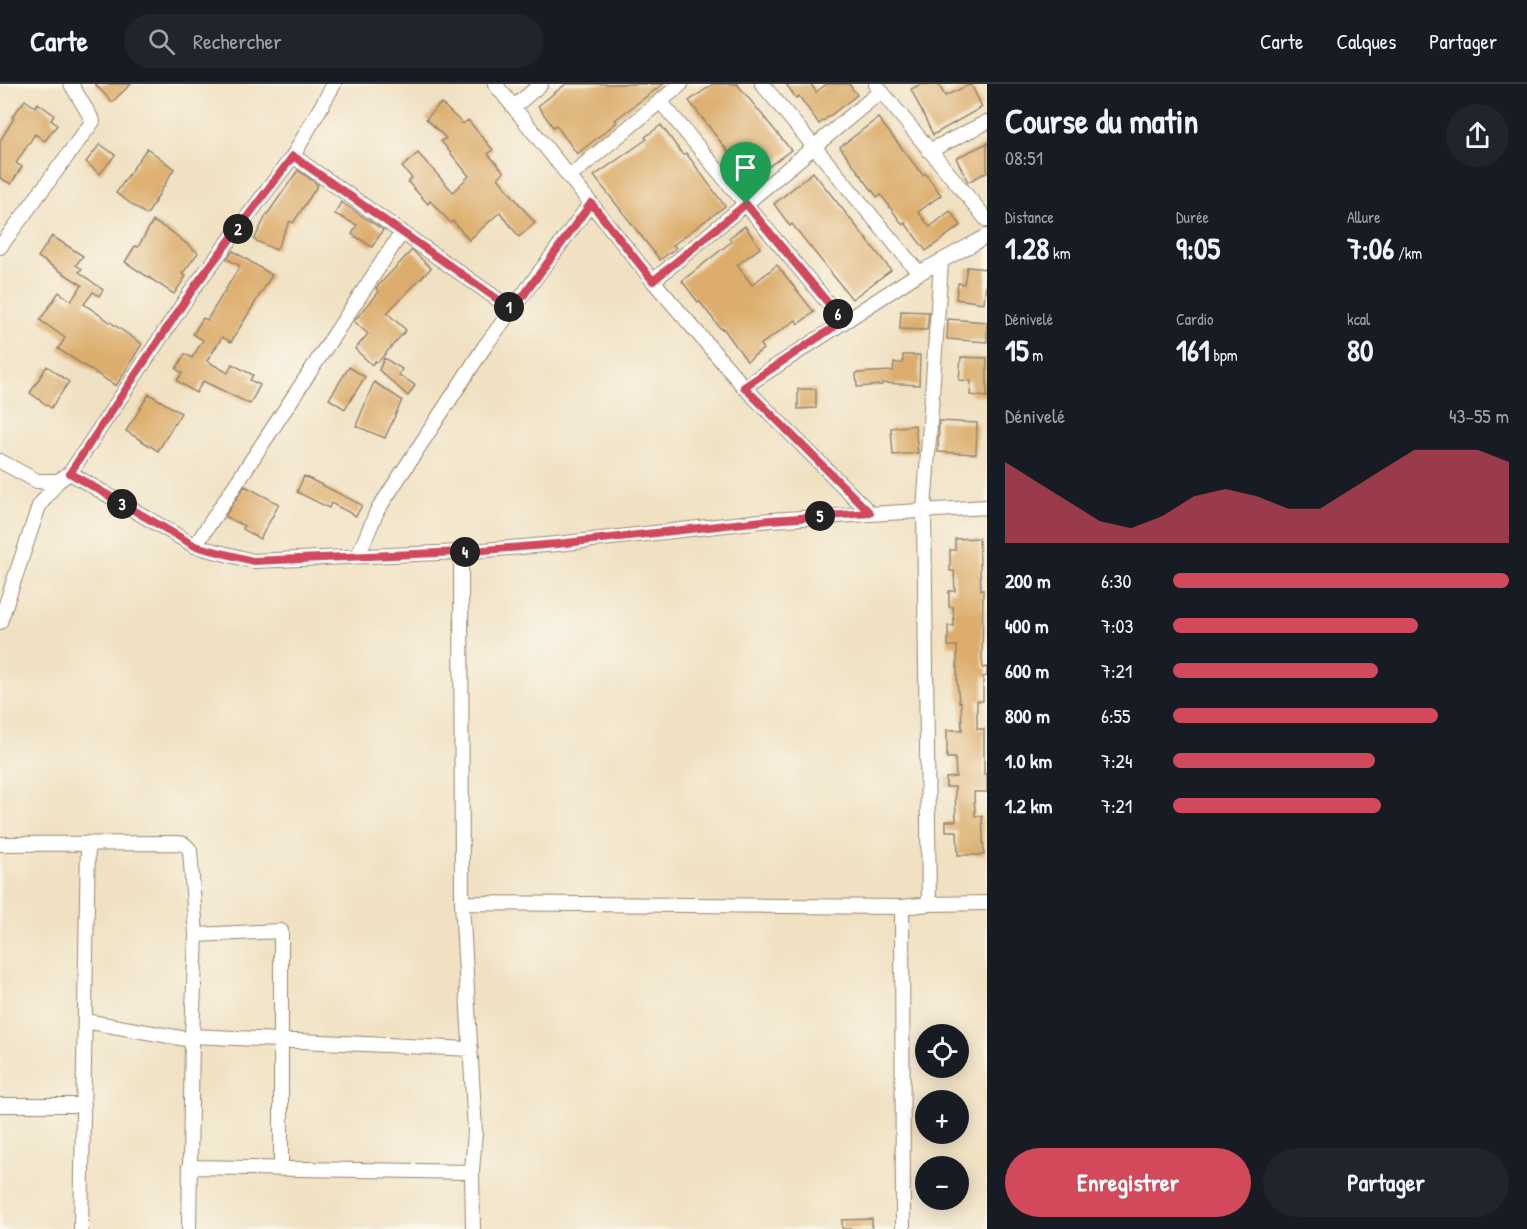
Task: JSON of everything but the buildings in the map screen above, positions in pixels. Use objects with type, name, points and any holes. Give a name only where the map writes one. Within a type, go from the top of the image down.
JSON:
[{"type":"street","points":[[0,247],[93,121],[71,84]]},
{"type":"street","points":[[0,622],[39,506],[64,477],[195,286],[293,156],[334,84]]},
{"type":"street","points":[[495,84],[653,281],[744,387],[870,513]]},
{"type":"street","points":[[514,107],[541,84]]},
{"type":"street","points":[[569,177],[681,84]]},
{"type":"street","points":[[762,84],[919,273]]},
{"type":"street","points":[[653,281],[814,147],[878,88],[987,220]]},
{"type":"street","points":[[660,101],[843,321]]},
{"type":"street","points":[[929,151],[987,122]]},
{"type":"street","points":[[293,156],[513,310]]},
{"type":"street","points":[[358,556],[377,511],[485,346],[591,203]]},
{"type":"street","points":[[195,546],[402,232]]},
{"type":"street","points":[[744,387],[919,273],[987,236]]},
{"type":"street","points":[[929,904],[924,510],[941,263]]},
{"type":"street","points":[[0,461],[37,482],[64,477],[195,546],[253,561],[461,552],[557,544],[771,520],[987,507]]},
{"type":"street","points":[[37,482],[39,506]]},
{"type":"street","points":[[461,552],[462,903],[475,1131],[472,1172],[473,1229]]},
{"type":"street","points":[[81,1229],[88,843]]},
{"type":"street","points":[[0,844],[184,844],[190,850],[196,935],[189,1229]]},
{"type":"street","points":[[462,903],[902,907],[987,903]]},
{"type":"street","points":[[902,907],[903,1229]]},
{"type":"street","points":[[196,935],[280,931],[281,1168]]},
{"type":"street","points":[[86,1021],[192,1038],[281,1039],[471,1049]]},
{"type":"street","points":[[0,1105],[84,1105]]},
{"type":"street","points":[[189,1167],[472,1172]]},
{"type":"route","points":[[293,156],[513,310],[591,203],[653,281],[746,204],[843,321],[744,387],[870,513],[771,520],[557,544],[461,552],[253,561],[195,546],[70,473],[195,286],[293,156]]}]
